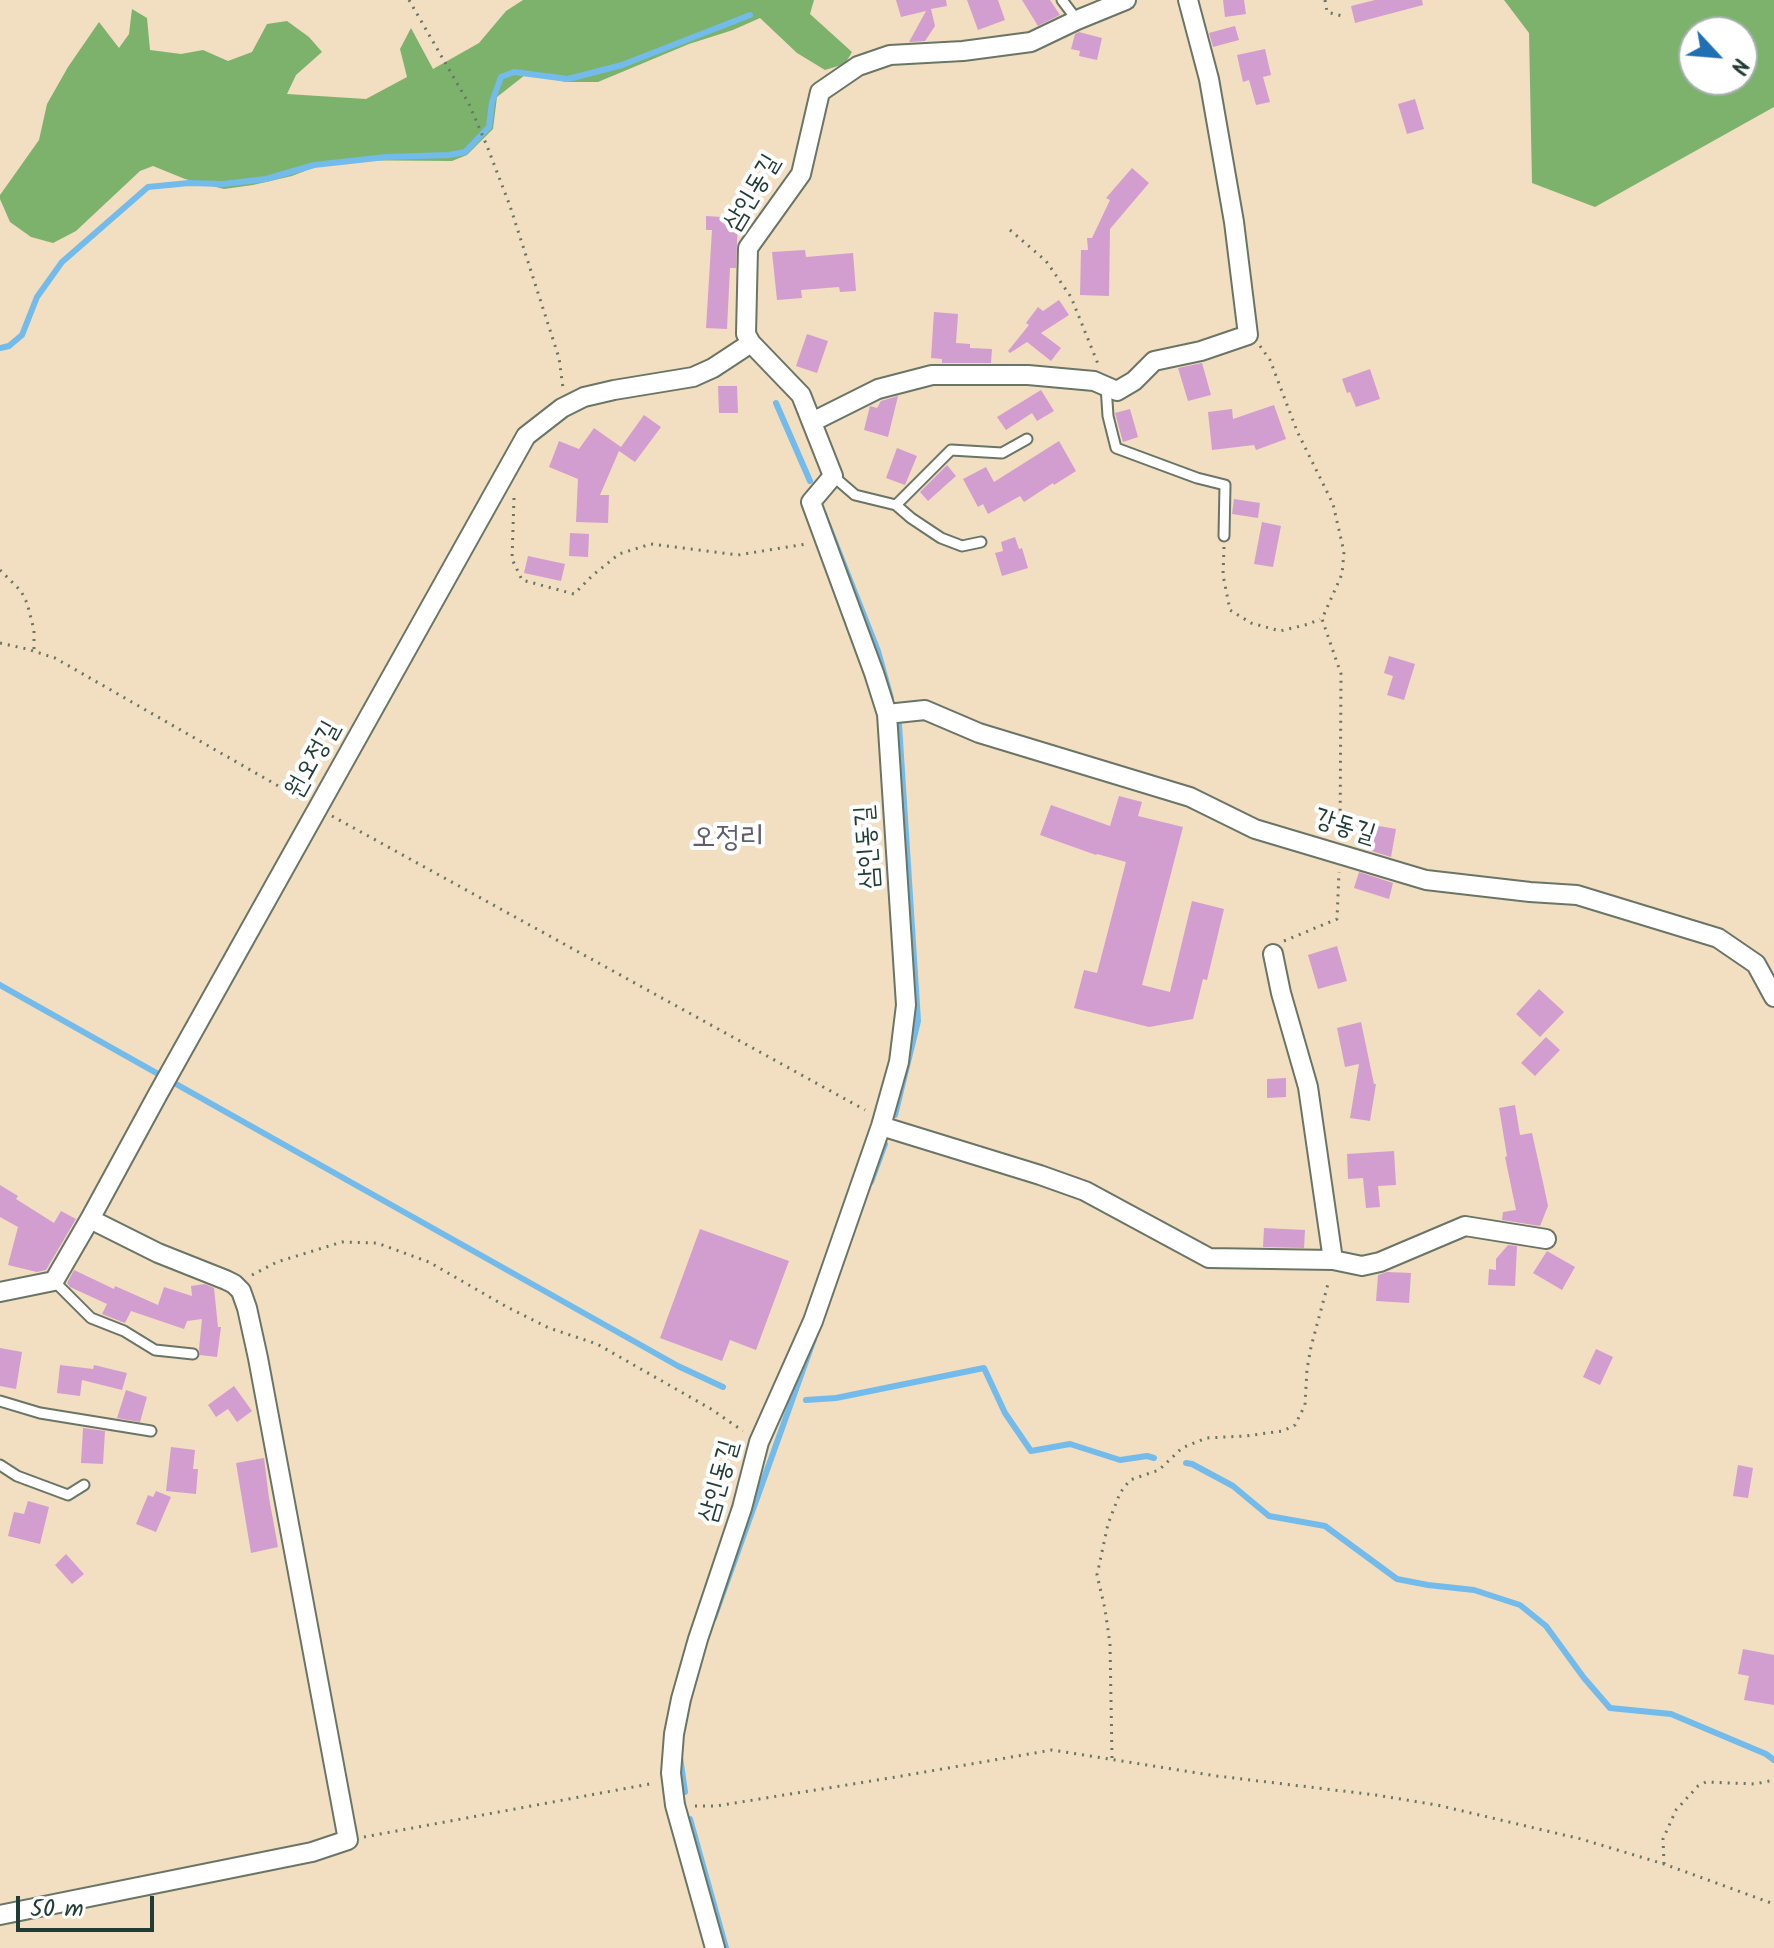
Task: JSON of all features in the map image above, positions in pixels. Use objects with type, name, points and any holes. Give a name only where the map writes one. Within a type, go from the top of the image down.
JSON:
[{"type":"street","name":"삼인동길","points":[[751,343],[746,334],[748,248],[801,174],[820,92],[858,66],[890,55],[963,51],[1031,42],[1126,0]]},
{"type":"street","points":[[812,422],[878,389],[932,375],[1028,375],[1094,381],[1117,391],[1134,381],[1154,361],[1201,351],[1248,335],[1234,222],[1209,79],[1188,0]]},
{"type":"street","points":[[751,343],[801,395],[833,476]]},
{"type":"street","name":"원오정길","points":[[54,1281],[526,436],[562,408],[584,397],[693,377],[751,343]]},
{"type":"street","name":"삼인동길","points":[[715,1948],[675,1805],[672,1779],[674,1734],[681,1699],[742,1508],[759,1442],[813,1321],[882,1123],[899,1062],[906,1005],[887,714],[811,502],[833,476]]},
{"type":"street","name":"강동길","points":[[887,714],[925,710],[979,733],[1190,797],[1255,829],[1426,880],[1577,895],[1718,938],[1756,964],[1774,997]]},
{"type":"street","points":[[1273,954],[1308,1087],[1333,1260]]},
{"type":"street","points":[[882,1123],[1085,1191],[1209,1258],[1333,1260],[1362,1266],[1380,1262],[1465,1226],[1546,1239]]},
{"type":"street","points":[[0,1915],[312,1852],[348,1840],[258,1358],[241,1291],[234,1284],[158,1253],[90,1219]]},
{"type":"street","points":[[0,1292],[54,1281]]},
{"type":"lane","points":[[1062,0],[1077,20]]},
{"type":"lane","points":[[1106,386],[1108,416],[1116,448],[1225,485],[1224,536]]},
{"type":"lane","points":[[896,505],[951,450],[1002,453],[1027,439]]},
{"type":"lane","points":[[833,476],[855,495],[896,505],[941,538],[962,546],[981,542]]},
{"type":"lane","points":[[54,1281],[91,1318],[124,1331],[155,1350],[193,1354]]},
{"type":"lane","points":[[0,1401],[40,1413],[151,1431]]},
{"type":"lane","points":[[0,1465],[17,1476],[68,1495],[84,1485]]},
{"type":"path","points":[[409,0],[469,104],[510,206],[559,358],[563,383],[562,408]]},
{"type":"path","points":[[1325,0],[1327,12],[1342,16]]},
{"type":"path","points":[[1010,230],[1046,261],[1071,297],[1106,386]]},
{"type":"path","points":[[1248,330],[1270,360],[1297,431],[1333,504],[1344,552],[1342,574],[1322,619],[1341,674],[1337,919],[1285,939],[1273,954]]},
{"type":"path","points":[[514,494],[512,559],[522,580],[574,594],[619,554],[651,544],[738,555],[825,541]]},
{"type":"path","points":[[1224,536],[1223,575],[1230,610],[1251,623],[1280,631],[1322,619]]},
{"type":"path","points":[[0,570],[21,591],[27,603],[34,630],[34,651]]},
{"type":"path","points":[[0,643],[55,658],[318,809],[882,1123]]},
{"type":"path","points":[[234,1284],[277,1262],[342,1242],[377,1243],[429,1262],[549,1328],[597,1344],[711,1409],[759,1442]]},
{"type":"path","points":[[1112,1759],[1110,1644],[1097,1575],[1108,1524],[1120,1493],[1130,1480],[1159,1470],[1182,1448],[1206,1438],[1283,1431],[1295,1425],[1305,1405],[1311,1347],[1333,1260]]},
{"type":"path","points":[[675,1805],[716,1806],[1052,1750],[1217,1776],[1437,1805],[1581,1839],[1664,1864],[1774,1904]]},
{"type":"path","points":[[348,1840],[672,1779]]},
{"type":"path","points":[[1664,1864],[1663,1839],[1676,1810],[1698,1786],[1706,1782],[1755,1784],[1774,1780]]},
{"type":"green space","points":[[523,0],[814,0],[810,14],[852,52],[845,64],[825,70],[797,53],[760,18],[598,82],[567,82],[525,75],[497,97],[493,129],[467,155],[452,161],[333,160],[292,176],[224,189],[185,179],[153,166],[140,171],[76,231],[53,243],[31,237],[10,222],[0,199],[39,140],[47,104],[99,22],[119,48],[129,34],[132,9],[147,18],[150,50],[181,54],[203,50],[228,61],[252,52],[267,24],[287,21],[309,37],[322,52],[296,75],[287,94],[366,99],[407,77],[400,49],[411,28],[433,69],[479,43],[506,11]]},
{"type":"green space","points":[[1504,0],[1774,0],[1774,107],[1595,207],[1532,183],[1529,33]]},
{"type":"building","points":[[896,0],[946,0],[947,6],[931,9],[935,26],[925,41],[909,42],[926,11],[901,17]]},
{"type":"building","points":[[967,0],[998,0],[1005,20],[978,30]]},
{"type":"building","points":[[1022,0],[1050,0],[1060,15],[1038,26]]},
{"type":"building","points":[[1223,0],[1244,0],[1246,14],[1225,17]]},
{"type":"building","points":[[1375,0],[1422,0],[1423,5],[1355,23],[1351,6]]},
{"type":"building","points":[[1235,26],[1239,40],[1213,47],[1209,33]]},
{"type":"building","points":[[1079,32],[1102,38],[1097,60],[1079,56],[1080,51],[1071,49],[1075,34]]},
{"type":"building","points":[[1265,49],[1271,75],[1263,77],[1270,102],[1256,105],[1249,80],[1243,82],[1237,55]]},
{"type":"building","points":[[1415,99],[1424,129],[1407,134],[1398,104]]},
{"type":"building","points":[[1132,168],[1149,183],[1110,229],[1109,296],[1080,295],[1081,250],[1088,250],[1087,238],[1092,238],[1110,200],[1106,198]]},
{"type":"building","points":[[706,216],[738,218],[736,268],[730,268],[727,329],[706,328],[712,230],[706,230]]},
{"type":"building","points":[[805,250],[806,257],[853,253],[856,291],[840,292],[839,287],[801,290],[802,298],[777,300],[772,252]]},
{"type":"building","points":[[1059,300],[1069,315],[1041,333],[1061,348],[1051,361],[1027,342],[1010,353],[1008,351],[1029,325],[1026,323],[1038,307],[1043,311]]},
{"type":"building","points":[[934,312],[958,314],[956,343],[970,344],[970,348],[992,349],[991,363],[942,363],[942,359],[931,358]]},
{"type":"building","points":[[807,334],[828,341],[817,373],[796,366]]},
{"type":"building","points":[[1202,363],[1211,395],[1188,401],[1178,368]]},
{"type":"building","points":[[1370,369],[1380,399],[1356,407],[1342,379]]},
{"type":"building","points":[[718,386],[737,386],[738,413],[719,413]]},
{"type":"building","points":[[1041,390],[1054,411],[1037,421],[1032,413],[1006,430],[997,417]]},
{"type":"building","points":[[898,396],[888,437],[864,430],[870,406],[877,408],[881,401]]},
{"type":"building","points":[[1274,405],[1286,439],[1256,450],[1254,445],[1212,450],[1208,412],[1232,409],[1233,419]]},
{"type":"building","points":[[1130,409],[1138,437],[1123,442],[1115,413]]},
{"type":"building","points":[[644,415],[661,427],[635,462],[619,451],[600,495],[609,495],[608,523],[576,522],[578,479],[549,467],[559,441],[579,449],[594,428],[621,447]]},
{"type":"building","points":[[1059,441],[1076,471],[1024,502],[1020,496],[988,514],[983,504],[978,507],[963,479],[986,467],[994,482]]},
{"type":"building","points":[[897,448],[917,456],[905,485],[886,478]]},
{"type":"building","points":[[947,465],[956,476],[928,501],[920,492]]},
{"type":"building","points":[[1234,499],[1260,503],[1258,518],[1232,514]]},
{"type":"building","points":[[1262,522],[1281,526],[1273,567],[1254,564]]},
{"type":"building","points":[[570,533],[589,534],[588,557],[569,556]]},
{"type":"building","points":[[1015,537],[1028,568],[1002,576],[995,553],[1003,551],[1001,542]]},
{"type":"building","points":[[528,556],[565,564],[561,581],[524,573]]},
{"type":"building","points":[[1389,656],[1415,664],[1404,700],[1387,695],[1393,676],[1384,673]]},
{"type":"building","points":[[1119,796],[1142,802],[1138,816],[1183,827],[1142,985],[1170,992],[1192,901],[1224,909],[1207,980],[1203,979],[1193,1019],[1149,1027],[1074,1008],[1084,970],[1097,973],[1126,862],[1040,835],[1051,805],[1110,826]]},
{"type":"building","points":[[1373,825],[1396,829],[1391,857],[1368,850]]},
{"type":"building","points":[[1359,872],[1393,883],[1389,899],[1354,888]]},
{"type":"building","points":[[1337,946],[1347,981],[1318,989],[1308,955]]},
{"type":"building","points":[[1539,989],[1564,1012],[1540,1037],[1516,1014]]},
{"type":"building","points":[[1361,1022],[1376,1084],[1370,1121],[1350,1118],[1359,1064],[1345,1067],[1337,1028]]},
{"type":"building","points":[[1546,1037],[1560,1050],[1535,1076],[1521,1063]]},
{"type":"building","points":[[1286,1078],[1286,1097],[1267,1098],[1267,1079]]},
{"type":"building","points":[[1515,1105],[1520,1135],[1532,1133],[1548,1206],[1540,1226],[1502,1220],[1503,1212],[1516,1210],[1499,1108]]},
{"type":"building","points":[[1394,1151],[1396,1185],[1378,1186],[1380,1207],[1366,1208],[1363,1178],[1348,1179],[1347,1154]]},
{"type":"building","points":[[0,1185],[54,1223],[61,1211],[76,1219],[46,1270],[37,1272],[8,1265],[18,1227],[0,1217]]},
{"type":"building","points":[[1264,1228],[1305,1230],[1304,1248],[1263,1247]]},
{"type":"building","points":[[700,1229],[789,1261],[756,1350],[730,1340],[722,1361],[660,1338]]},
{"type":"building","points":[[1508,1245],[1517,1246],[1515,1286],[1488,1285],[1489,1269],[1496,1270],[1496,1259]]},
{"type":"building","points":[[1547,1251],[1575,1267],[1562,1290],[1533,1273]]},
{"type":"building","points":[[74,1270],[158,1305],[164,1287],[192,1296],[191,1286],[205,1284],[214,1288],[218,1327],[221,1327],[217,1357],[200,1355],[202,1319],[187,1321],[184,1329],[131,1311],[125,1323],[102,1314],[107,1304],[70,1287],[67,1283]]},
{"type":"building","points":[[1387,1272],[1411,1273],[1409,1303],[1376,1301],[1378,1275]]},
{"type":"building","points":[[0,1348],[22,1352],[16,1389],[0,1386]]},
{"type":"building","points":[[1596,1349],[1613,1357],[1600,1385],[1583,1377]]},
{"type":"building","points":[[60,1365],[93,1369],[94,1365],[127,1373],[122,1390],[82,1380],[80,1396],[57,1393]]},
{"type":"building","points":[[234,1386],[252,1411],[237,1422],[228,1409],[216,1417],[208,1405]]},
{"type":"building","points":[[126,1390],[147,1397],[140,1422],[117,1418]]},
{"type":"building","points":[[83,1428],[105,1431],[103,1464],[81,1463]]},
{"type":"building","points":[[171,1447],[195,1450],[193,1469],[198,1469],[196,1494],[166,1491]]},
{"type":"building","points":[[264,1458],[278,1547],[251,1553],[236,1463]]},
{"type":"building","points":[[1738,1465],[1753,1468],[1748,1498],[1733,1496]]},
{"type":"building","points":[[156,1491],[171,1497],[156,1532],[136,1524],[148,1495],[153,1497]]},
{"type":"building","points":[[28,1501],[49,1507],[40,1544],[8,1536],[14,1512],[24,1514]]},
{"type":"building","points":[[66,1554],[84,1574],[72,1584],[55,1565]]},
{"type":"building","points":[[1743,1649],[1774,1655],[1774,1705],[1744,1700],[1749,1676],[1738,1674]]},
{"type":"waterway","points":[[0,348],[9,346],[22,335],[37,297],[62,262],[148,187],[223,184],[266,179],[314,165],[465,152],[489,127],[492,102],[501,77],[514,72],[568,79],[622,65],[750,15]]},
{"type":"waterway","points":[[776,403],[810,481]]},
{"type":"waterway","points":[[824,514],[878,651],[891,698]]},
{"type":"waterway","points":[[895,1115],[918,1021],[899,725]]},
{"type":"waterway","points":[[0,985],[678,1366],[723,1387]]},
{"type":"waterway","points":[[871,1182],[885,1144]]},
{"type":"waterway","points":[[714,1618],[814,1339]]},
{"type":"waterway","points":[[806,1400],[836,1398],[984,1368],[1005,1413],[1031,1451],[1070,1444],[1120,1460],[1147,1456],[1154,1458]]},
{"type":"waterway","points":[[1186,1463],[1233,1486],[1269,1516],[1325,1526],[1397,1579],[1474,1590],[1520,1605],[1546,1626],[1610,1708],[1671,1714],[1774,1760]]},
{"type":"waterway","points":[[680,1757],[685,1792]]},
{"type":"waterway","points":[[690,1819],[726,1948]]},
{"type":"district","name":"오정리","points":[[728,841]]}]
